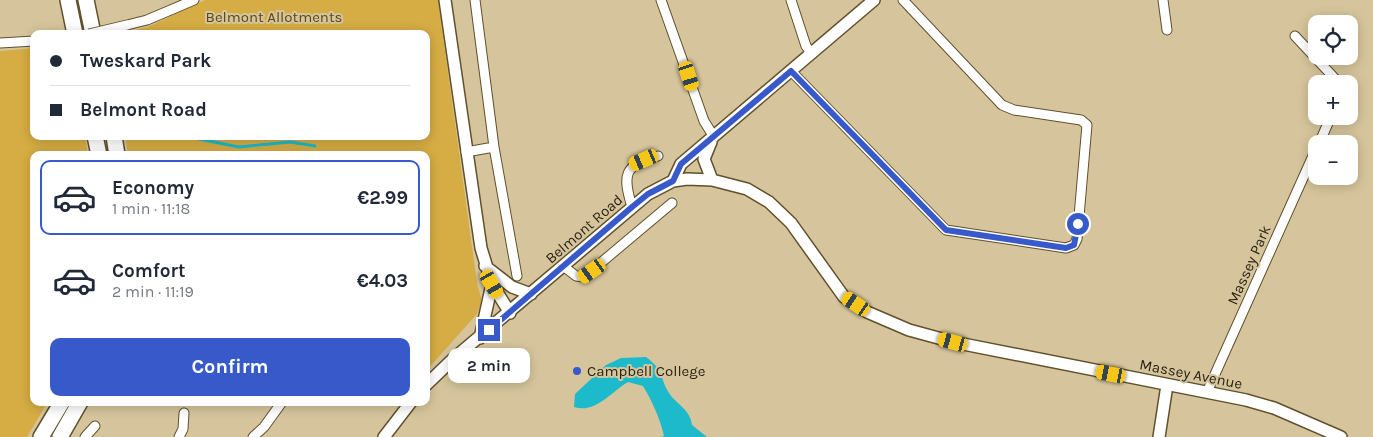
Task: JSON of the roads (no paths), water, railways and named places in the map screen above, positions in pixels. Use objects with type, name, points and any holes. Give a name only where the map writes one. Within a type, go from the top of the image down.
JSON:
[{"type":"highway","points":[[68,0],[74,30]]},
{"type":"highway","points":[[86,0],[90,30]]},
{"type":"highway","points":[[41,437],[60,406]]},
{"type":"highway","points":[[60,437],[78,406]]},
{"type":"street","points":[[109,30],[146,20],[194,0]]},
{"type":"street","points":[[445,0],[466,152],[485,266],[492,284],[510,312]]},
{"type":"street","points":[[475,0],[494,147],[517,276]]},
{"type":"street","points":[[661,0],[704,121],[714,137]]},
{"type":"street","points":[[791,0],[806,46],[812,54]]},
{"type":"street","points":[[673,181],[681,164],[874,0]]},
{"type":"street","points":[[791,71],[946,230],[1066,248],[1074,245],[1077,239],[1087,125],[1081,120],[1014,110],[1002,105],[903,0]]},
{"type":"street","points":[[1163,0],[1167,30]]},
{"type":"street","points":[[1295,36],[1332,75]]},
{"type":"street","points":[[0,43],[30,41]]},
{"type":"street","points":[[712,180],[704,159],[707,148],[714,137]]},
{"type":"street","points":[[466,152],[494,147]]},
{"type":"street","points":[[632,207],[626,187],[627,174],[635,164],[658,156]]},
{"type":"street","name":"Massey Park","points":[[1207,392],[1308,167]]},
{"type":"street","name":"Massey Avenue","points":[[673,181],[712,180],[747,189],[770,202],[791,223],[844,296],[867,312],[909,330],[953,342],[1207,392],[1274,408],[1341,437]]},
{"type":"street","name":"Belmont Road","points":[[430,382],[632,207],[648,194],[673,181]]},
{"type":"street","points":[[563,266],[576,276],[584,277],[672,203]]},
{"type":"street","points":[[485,266],[512,287],[531,294]]},
{"type":"street","points":[[480,338],[492,284]]},
{"type":"street","points":[[1159,437],[1167,385]]},
{"type":"street","points":[[253,437],[264,427],[279,406]]},
{"type":"street","points":[[384,437],[407,406]]},
{"type":"street","points":[[179,437],[183,429],[184,413]]},
{"type":"street","points":[[85,437],[95,426]]},
{"type":"water","points":[[646,357],[659,370],[669,393],[689,415],[692,425],[707,437],[661,437],[664,436],[660,423],[653,404],[643,386],[628,382],[596,405],[582,408],[574,407],[575,394],[606,365],[621,358]]},
{"type":"waterway","points":[[204,140],[239,147],[290,142],[315,146]]},
{"type":"place","name":"Campbell College","points":[[577,371]]},
{"type":"park label","name":"Belmont Allotments","points":[[274,17]]}]
